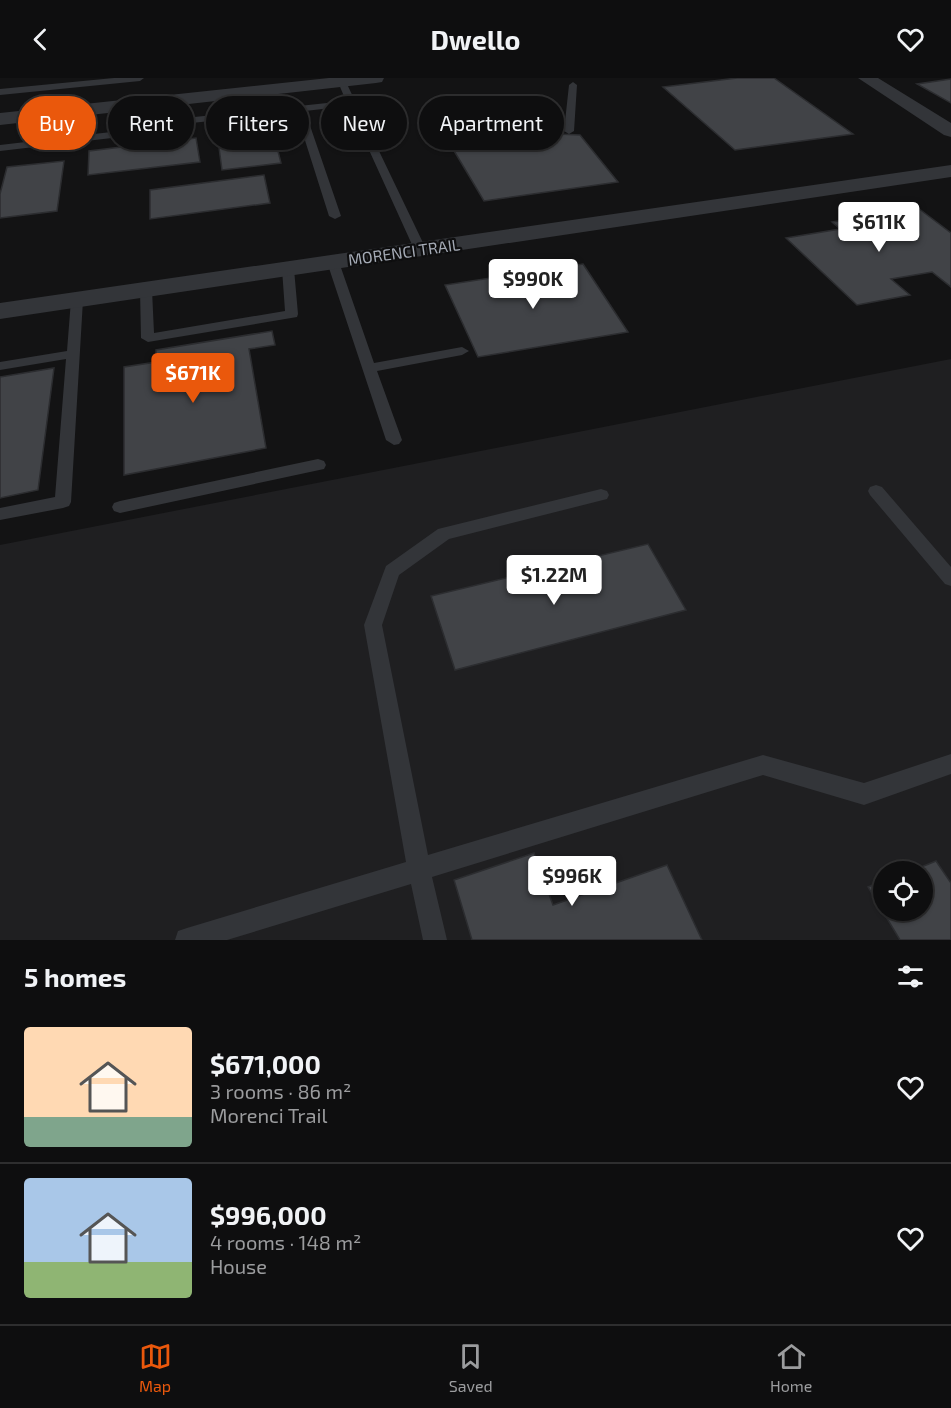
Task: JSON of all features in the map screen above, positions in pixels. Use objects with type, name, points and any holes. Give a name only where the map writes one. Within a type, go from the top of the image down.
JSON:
[{"type":"street","points":[[194,97],[281,83],[342,82],[376,78]]},
{"type":"street","points":[[866,78],[951,131]]},
{"type":"street","points":[[0,118],[108,106]]},
{"type":"street","name":"MORENCI TRAIL","points":[[0,311],[951,171]]},
{"type":"lane","points":[[0,92],[140,78]]},
{"type":"lane","points":[[342,82],[349,96]]},
{"type":"lane","points":[[569,131],[573,85]]},
{"type":"lane","points":[[0,148],[108,135]]},
{"type":"lane","points":[[309,137],[335,216]]},
{"type":"lane","points":[[374,150],[420,249]]},
{"type":"lane","points":[[333,262],[394,440]]},
{"type":"lane","points":[[146,290],[148,338],[292,314],[288,269]]},
{"type":"lane","points":[[0,514],[63,502],[77,300]]},
{"type":"lane","points":[[369,368],[462,351]]},
{"type":"lane","points":[[0,366],[74,354]]},
{"type":"lane","points":[[120,507],[318,465]]},
{"type":"lane","points":[[876,491],[951,579]]},
{"type":"lane","points":[[435,940],[419,870],[373,625],[392,571],[444,534],[601,495]]},
{"type":"lane","points":[[187,940],[763,765],[864,794],[951,764]]},
{"type":"shaded area","points":[[951,359],[951,940],[0,940],[0,545]]},
{"type":"building","points":[[737,78],[774,78],[853,134],[735,150],[663,87]]},
{"type":"building","points":[[951,79],[951,103],[917,84]]},
{"type":"building","points":[[564,134],[580,135],[618,182],[484,201],[454,150],[564,150]]},
{"type":"building","points":[[194,138],[196,138],[200,162],[88,175],[89,151],[108,149],[194,150]]},
{"type":"building","points":[[219,150],[278,150],[281,163],[222,170]]},
{"type":"building","points":[[64,161],[57,211],[0,218],[0,194],[7,167]]},
{"type":"building","points":[[264,175],[270,203],[150,219],[150,190]]},
{"type":"building","points":[[918,208],[951,233],[951,287],[932,272],[891,279],[910,295],[857,305],[786,238],[840,229],[832,222]]},
{"type":"building","points":[[583,264],[628,332],[478,357],[445,285]]},
{"type":"building","points":[[272,331],[275,345],[249,349],[266,448],[124,475],[124,367],[156,362],[156,350]]},
{"type":"building","points":[[54,368],[38,490],[0,498],[0,377]]},
{"type":"building","points":[[648,544],[686,610],[455,670],[431,596]]},
{"type":"building","points":[[534,853],[553,905],[667,865],[702,940],[472,940],[454,880]]},
{"type":"building","points":[[936,861],[951,883],[951,940],[900,940],[889,921],[933,921],[933,862]]},
{"type":"building","points":[[873,885],[873,895],[868,887]]}]
